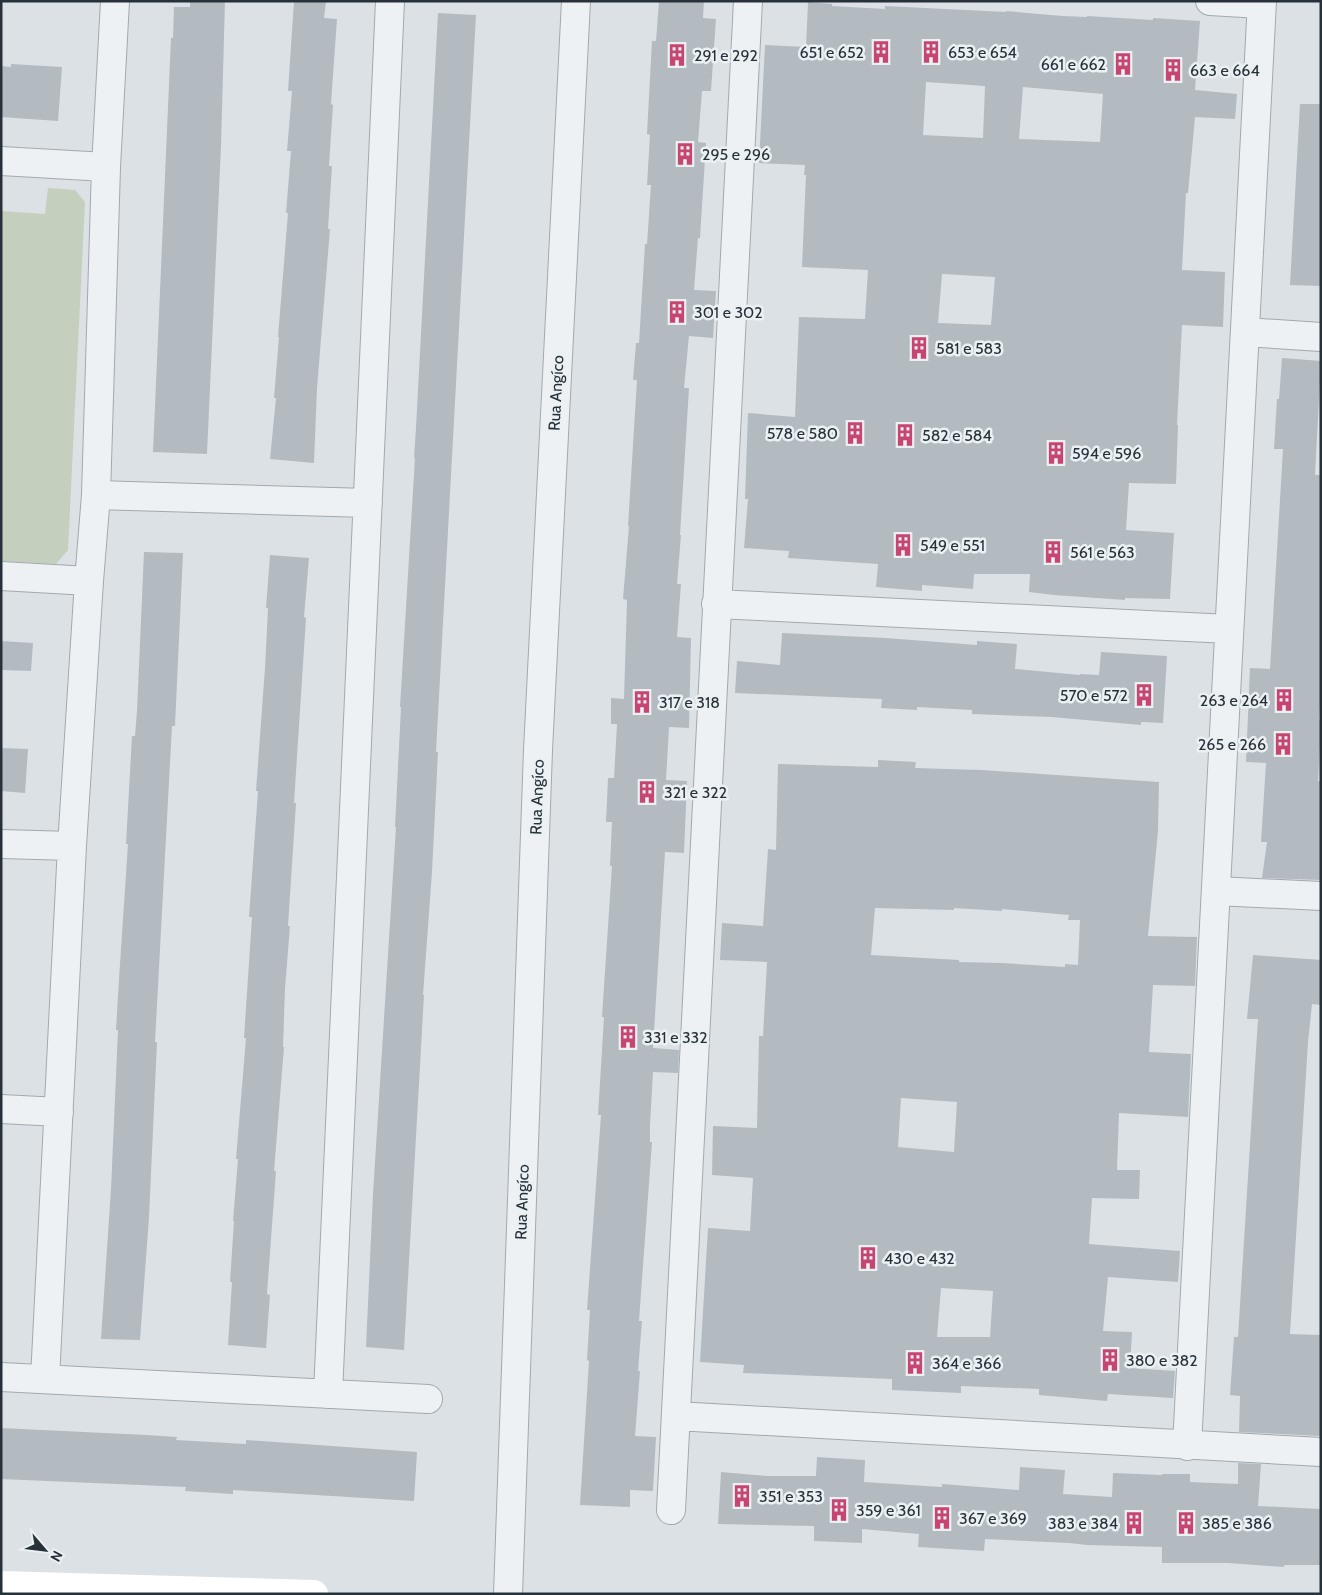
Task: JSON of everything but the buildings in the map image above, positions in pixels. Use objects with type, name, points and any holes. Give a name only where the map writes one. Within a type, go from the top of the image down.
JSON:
[{"type":"street","points":[[45,1379],[72,846],[96,495],[106,167],[115,1]]},
{"type":"street","points":[[328,1394],[390,1]]},
{"type":"street","name":"Rua Angíco","points":[[508,1594],[538,750],[576,1]]},
{"type":"street","points":[[671,1510],[748,1]]},
{"type":"street","points":[[1188,1446],[1228,629],[1262,3],[1210,1]]},
{"type":"street","points":[[1,161],[106,167]]},
{"type":"street","points":[[1245,332],[1321,337]]},
{"type":"street","points":[[96,495],[368,503]]},
{"type":"street","points":[[1,576],[89,581]]},
{"type":"street","points":[[716,604],[1228,629]]},
{"type":"street","points":[[1,844],[72,846]]},
{"type":"street","points":[[1216,891],[1321,896]]},
{"type":"street","points":[[1,1110],[59,1112]]},
{"type":"street","points":[[1,1377],[428,1399]]},
{"type":"street","points":[[676,1416],[1321,1452]]},
{"type":"street","points":[[1,1585],[59,1590],[314,1594]]},
{"type":"green space","points":[[48,188],[75,190],[85,202],[68,550],[56,564],[1,561],[1,211],[45,214]]},
{"type":"place","name":"651 e 652","points":[[881,52]]},
{"type":"place","name":"653 e 654","points":[[931,52]]},
{"type":"place","name":"291 e 292","points":[[677,55]]},
{"type":"place","name":"661 e 662","points":[[1123,64]]},
{"type":"place","name":"663 e 664","points":[[1173,70]]},
{"type":"place","name":"295 e 296","points":[[685,154]]},
{"type":"place","name":"301 e 302","points":[[677,312]]},
{"type":"place","name":"581 e 583","points":[[919,348]]},
{"type":"place","name":"578 e 580","points":[[855,433]]},
{"type":"place","name":"582 e 584","points":[[905,435]]},
{"type":"place","name":"594 e 596","points":[[1056,453]]},
{"type":"place","name":"549 e 551","points":[[903,545]]},
{"type":"place","name":"561 e 563","points":[[1053,552]]},
{"type":"place","name":"570 e 572","points":[[1144,695]]},
{"type":"place","name":"263 e 264","points":[[1284,700]]},
{"type":"place","name":"317 e 318","points":[[642,702]]},
{"type":"place","name":"265 e 266","points":[[1283,744]]},
{"type":"place","name":"321 e 322","points":[[647,792]]},
{"type":"place","name":"331 e 332","points":[[628,1037]]},
{"type":"place","name":"430 e 432","points":[[868,1258]]},
{"type":"place","name":"380 e 382","points":[[1110,1360]]},
{"type":"place","name":"364 e 366","points":[[915,1363]]},
{"type":"place","name":"351 e 353","points":[[742,1496]]},
{"type":"place","name":"359 e 361","points":[[839,1510]]},
{"type":"place","name":"367 e 369","points":[[942,1518]]},
{"type":"place","name":"383 e 384","points":[[1134,1523]]},
{"type":"place","name":"385 e 386","points":[[1186,1523]]}]
